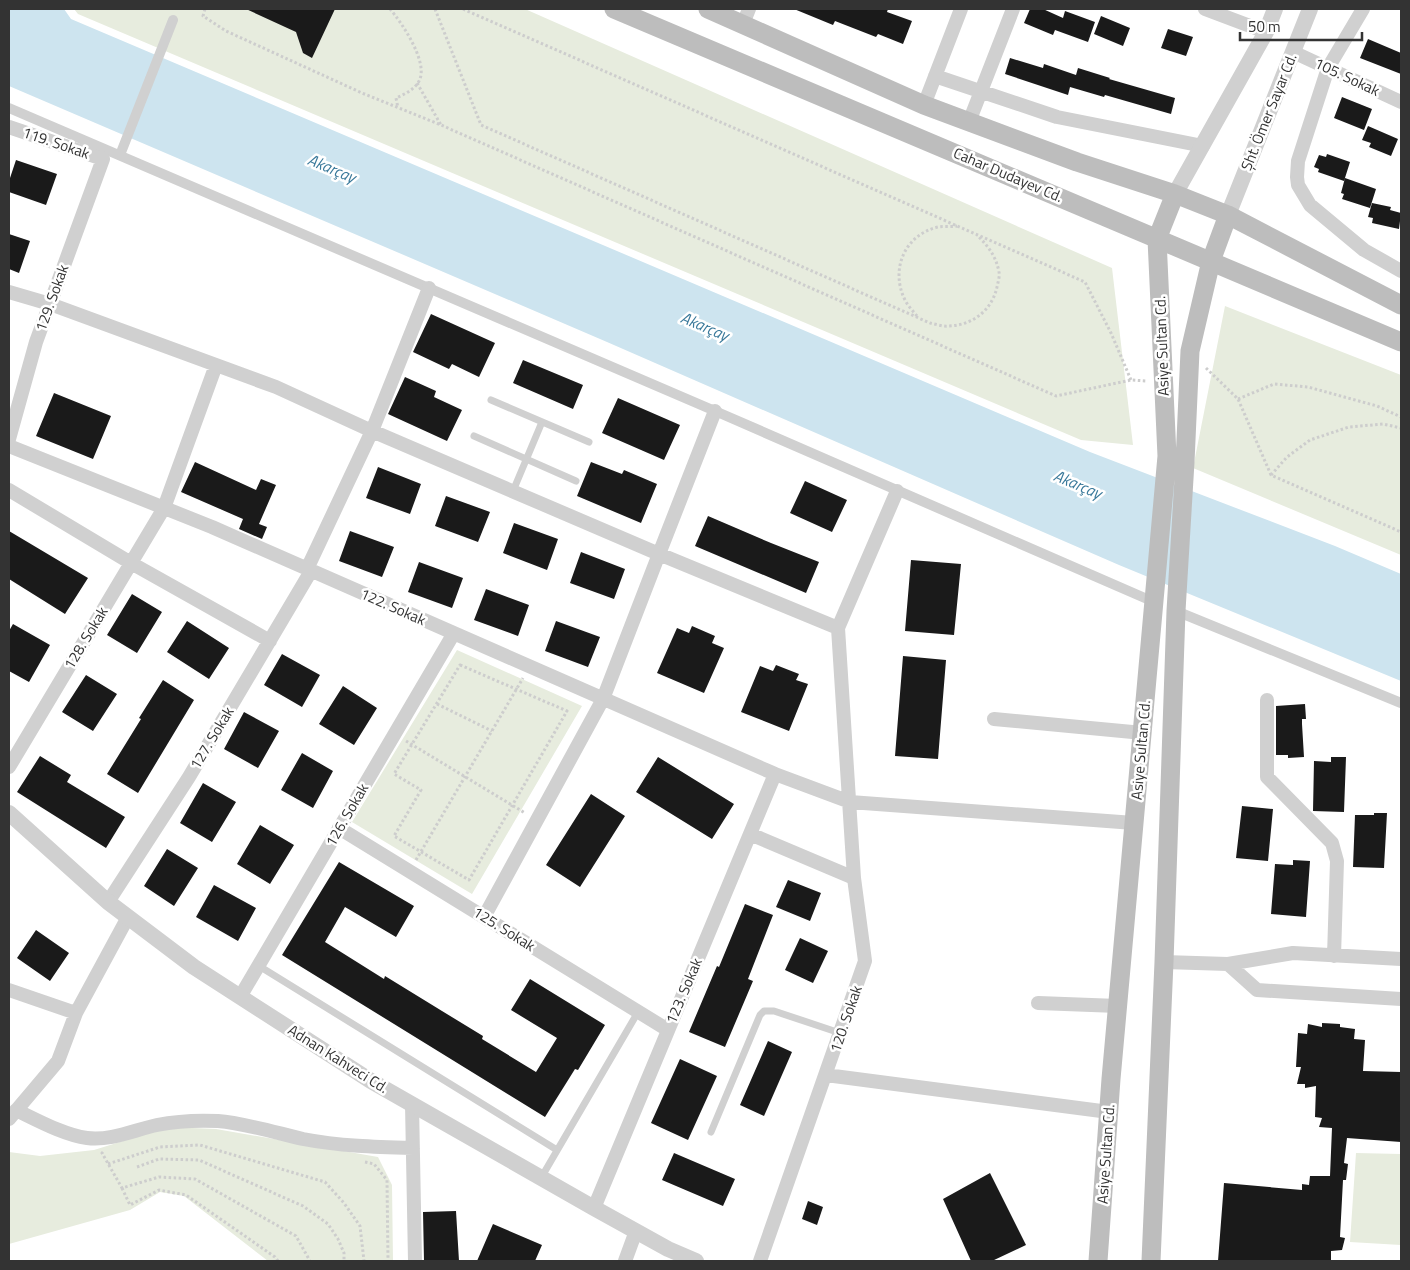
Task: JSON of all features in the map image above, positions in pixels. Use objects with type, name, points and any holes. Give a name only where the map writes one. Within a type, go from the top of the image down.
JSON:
[{"type":"main road","name":"Cahar Dudayev Cd.","points":[[614,9],[1401,342]]},
{"type":"main road","points":[[719,11],[746,16],[924,105],[1077,162],[1175,194],[1228,215],[1401,304]]},
{"type":"main road","points":[[1157,239],[1175,194]]},
{"type":"main road","name":"Asiye Sultan Cd.","points":[[1151,1261],[1177,602],[1190,351],[1211,262],[1228,215]]},
{"type":"main road","name":"Asiye Sultan Cd.","points":[[1098,1261],[1118,1006],[1167,456],[1157,239]]},
{"type":"street","points":[[924,105],[961,9]]},
{"type":"street","points":[[969,122],[1013,9]]},
{"type":"street","points":[[1205,9],[1266,32]]},
{"type":"street","points":[[1175,194],[1266,32],[1275,9]]},
{"type":"street","name":"Şht. Ömer Sayar Cd.","points":[[1228,215],[1310,9]]},
{"type":"street","points":[[1363,9],[1328,68],[1298,161],[1298,185],[1310,205],[1364,250],[1401,272]]},
{"type":"street","points":[[120,155],[173,20]]},
{"type":"street","name":"105. Sokak","points":[[1293,52],[1401,102]]},
{"type":"street","points":[[935,76],[1057,116],[1203,146]]},
{"type":"street","points":[[9,108],[898,491],[1155,593]]},
{"type":"street","name":"119. Sokak","points":[[9,127],[103,159]]},
{"type":"street","name":"129. Sokak","points":[[9,438],[36,342],[103,159]]},
{"type":"street","name":"127. Sokak","points":[[108,902],[190,777],[270,641],[309,570],[372,431],[429,288]]},
{"type":"street","points":[[9,292],[50,304],[276,387],[372,431],[659,554],[838,628],[898,491]]},
{"type":"street","name":"128. Sokak","points":[[9,767],[164,508],[216,365]]},
{"type":"street","points":[[484,918],[602,699],[715,411]]},
{"type":"street","name":"122. Sokak","points":[[9,446],[164,508],[309,570],[775,774],[850,802],[1134,823]]},
{"type":"street","points":[[9,490],[131,563],[270,641]]},
{"type":"street","points":[[1177,602],[1401,704]]},
{"type":"street","name":"120. Sokak","points":[[760,1261],[865,961],[854,878],[838,628]]},
{"type":"street","name":"126. Sokak","points":[[240,997],[454,633]]},
{"type":"street","points":[[1267,700],[1267,777],[1332,843],[1337,861],[1334,956]]},
{"type":"street","points":[[994,719],[1143,733]]},
{"type":"street","name":"123. Sokak","points":[[594,1208],[775,774]]},
{"type":"street","name":"Adnan Kahveci Cd.","points":[[9,813],[108,902],[194,967],[240,997],[371,1081],[668,1249],[696,1261]]},
{"type":"street","name":"125. Sokak","points":[[339,828],[668,1030]]},
{"type":"street","points":[[750,834],[854,878]]},
{"type":"street","points":[[128,917],[76,1013],[58,1061],[13,1114],[80,1137],[89,1138],[110,1138],[173,1122],[205,1120],[221,1121],[305,1139],[351,1146],[413,1148]]},
{"type":"street","points":[[1164,962],[1228,964],[1293,954],[1401,960]]},
{"type":"street","points":[[1228,964],[1258,990],[1401,999]]},
{"type":"street","points":[[9,990],[76,1013]]},
{"type":"street","points":[[1038,1003],[1118,1006]]},
{"type":"street","points":[[826,1075],[1109,1112]]},
{"type":"street","points":[[412,1104],[415,1261]]},
{"type":"street","points":[[625,1261],[636,1231]]},
{"type":"lane","points":[[491,400],[589,442]]},
{"type":"lane","points":[[513,491],[542,422]]},
{"type":"lane","points":[[474,436],[576,481]]},
{"type":"lane","points":[[259,966],[557,1150]]},
{"type":"lane","points":[[712,1132],[760,1015],[764,1011],[774,1011],[841,1034]]},
{"type":"lane","points":[[541,1178],[638,1012]]},
{"type":"path","points":[[205,9],[203,16],[226,31],[1056,396],[1131,380],[1163,381]]},
{"type":"path","points":[[390,9],[408,33],[420,62],[421,77],[413,88],[396,98],[398,108]]},
{"type":"path","points":[[435,9],[481,125],[930,323],[949,326],[970,322],[987,310],[996,292],[1000,274],[994,257],[988,246],[974,233]]},
{"type":"path","points":[[463,9],[1085,282],[1111,333],[1131,380]]},
{"type":"path","points":[[417,83],[441,126]]},
{"type":"path","points":[[917,316],[905,300],[898,272],[904,254],[912,241],[926,232],[938,227],[959,226]]},
{"type":"path","points":[[1190,351],[1238,399],[1271,475],[1401,532]]},
{"type":"path","points":[[1238,399],[1274,384],[1308,387],[1378,406],[1401,417]]},
{"type":"path","points":[[1271,475],[1287,457],[1310,440],[1349,427],[1383,424],[1401,428]]},
{"type":"path","points":[[460,665],[517,689],[567,710],[469,880],[394,836],[421,790],[394,774],[460,665]]},
{"type":"path","points":[[410,872],[530,667]]},
{"type":"path","points":[[436,704],[492,731]]},
{"type":"path","points":[[400,736],[525,813]]},
{"type":"path","points":[[108,1164],[160,1147],[200,1145],[325,1182],[344,1203],[360,1226],[364,1261]]},
{"type":"path","points":[[109,1150],[102,1153],[130,1205],[159,1190],[186,1194],[278,1261]]},
{"type":"path","points":[[137,1168],[159,1158],[199,1160],[303,1206],[328,1224],[344,1252],[344,1261]]},
{"type":"path","points":[[364,1162],[374,1164],[387,1180],[388,1261]]},
{"type":"path","points":[[122,1188],[159,1178],[195,1179],[296,1236],[310,1261]]},
{"type":"shaded area","points":[[74,9],[525,9],[1112,268],[1133,445],[1081,440],[78,14]]},
{"type":"shaded area","points":[[1225,306],[1401,375],[1401,555],[1193,468]]},
{"type":"shaded area","points":[[457,650],[582,706],[472,894],[352,822]]},
{"type":"shaded area","points":[[168,1127],[216,1129],[378,1157],[392,1185],[393,1261],[268,1261],[184,1196],[160,1192],[130,1210],[9,1244],[9,1152],[40,1156],[94,1150]]},
{"type":"shaded area","points":[[1356,1153],[1401,1154],[1401,1245],[1350,1242]]},
{"type":"water","name":"Akarçay","points":[[9,9],[64,9],[71,19],[1090,452],[1335,546],[1401,574],[1401,681],[1119,565],[607,342],[9,86]]},
{"type":"building","points":[[246,9],[335,9],[312,58],[303,53],[296,32]]},
{"type":"building","points":[[794,9],[888,9],[887,12],[912,21],[903,44],[878,34],[876,37],[835,21],[833,25]]},
{"type":"building","points":[[1030,9],[1043,9],[1063,18],[1065,11],[1095,22],[1088,42],[1055,30],[1053,35],[1024,23]]},
{"type":"building","points":[[1101,16],[1130,28],[1123,46],[1094,34]]},
{"type":"building","points":[[1168,29],[1193,37],[1186,56],[1161,48]]},
{"type":"building","points":[[1368,39],[1401,53],[1401,74],[1360,58]]},
{"type":"building","points":[[1010,58],[1043,68],[1044,64],[1076,75],[1078,68],[1175,98],[1171,114],[1070,87],[1068,95],[1005,74]]},
{"type":"building","points":[[1342,97],[1372,109],[1364,130],[1334,118]]},
{"type":"building","points":[[1368,126],[1398,139],[1391,156],[1369,147],[1371,143],[1362,140]]},
{"type":"building","points":[[1327,154],[1350,162],[1344,181],[1318,172],[1319,169],[1314,167],[1319,155],[1326,157]]},
{"type":"building","points":[[16,160],[57,174],[46,205],[9,192],[9,181]]},
{"type":"building","points":[[1345,178],[1376,189],[1370,208],[1342,199],[1344,194],[1341,193]]},
{"type":"building","points":[[1372,203],[1391,207],[1390,210],[1401,213],[1399,229],[1372,223],[1373,218],[1368,217]]},
{"type":"building","points":[[9,234],[30,241],[19,273],[9,269]]},
{"type":"building","points":[[431,314],[495,343],[479,377],[452,364],[449,369],[413,352]]},
{"type":"building","points":[[523,360],[583,385],[573,409],[513,383]]},
{"type":"building","points":[[405,377],[436,391],[434,397],[462,410],[447,441],[388,414]]},
{"type":"building","points":[[54,393],[111,416],[93,459],[36,436]]},
{"type":"building","points":[[618,398],[680,425],[664,460],[602,433]]},
{"type":"building","points":[[195,462],[256,490],[261,479],[276,485],[259,524],[267,527],[262,539],[239,529],[243,519],[181,492]]},
{"type":"building","points":[[591,462],[622,474],[624,470],[657,484],[641,523],[577,496]]},
{"type":"building","points":[[378,467],[421,484],[410,514],[366,498]]},
{"type":"building","points":[[805,481],[847,500],[832,532],[790,513]]},
{"type":"building","points":[[446,496],[490,512],[478,542],[435,526]]},
{"type":"building","points":[[708,516],[819,562],[806,593],[695,546]]},
{"type":"building","points":[[514,523],[558,539],[547,570],[503,553]]},
{"type":"building","points":[[9,531],[88,578],[65,614],[9,579]]},
{"type":"building","points":[[350,531],[394,547],[382,577],[339,561]]},
{"type":"building","points":[[581,552],[625,569],[614,599],[570,583]]},
{"type":"building","points":[[911,560],[961,564],[954,635],[905,631]]},
{"type":"building","points":[[419,562],[463,578],[452,608],[408,592]]},
{"type":"building","points":[[486,589],[529,605],[518,636],[474,620]]},
{"type":"building","points":[[132,594],[162,612],[137,653],[107,635]]},
{"type":"building","points":[[187,621],[229,648],[209,679],[167,652]]},
{"type":"building","points":[[556,621],[600,637],[588,667],[545,651]]},
{"type":"building","points":[[13,624],[50,645],[29,682],[9,671],[9,631]]},
{"type":"building","points":[[692,626],[715,636],[712,643],[724,648],[704,693],[657,673],[677,628],[689,633]]},
{"type":"building","points":[[282,654],[320,675],[302,707],[264,685]]},
{"type":"building","points":[[903,656],[946,660],[938,759],[895,756]]},
{"type":"building","points":[[776,665],[799,674],[796,680],[808,684],[789,731],[741,712],[760,666],[773,671]]},
{"type":"building","points":[[86,675],[117,694],[93,731],[62,712]]},
{"type":"building","points":[[163,680],[194,700],[138,793],[107,774]]},
{"type":"building","points":[[343,686],[377,708],[354,745],[319,724]]},
{"type":"building","points":[[1305,704],[1306,719],[1302,719],[1304,757],[1288,758],[1288,755],[1276,755],[1276,706]]},
{"type":"building","points":[[244,712],[279,731],[258,768],[224,749]]},
{"type":"building","points":[[302,753],[333,771],[313,808],[281,790]]},
{"type":"building","points":[[40,756],[71,775],[67,782],[125,817],[106,848],[17,792]]},
{"type":"building","points":[[658,757],[734,804],[712,839],[636,792]]},
{"type":"building","points":[[1331,757],[1346,757],[1344,812],[1313,811],[1314,761],[1331,762]]},
{"type":"building","points":[[203,783],[236,802],[212,842],[180,823]]},
{"type":"building","points":[[591,794],[625,816],[580,887],[546,865]]},
{"type":"building","points":[[1242,806],[1273,809],[1268,861],[1236,858]]},
{"type":"building","points":[[1374,813],[1387,813],[1384,868],[1353,867],[1355,815],[1374,815]]},
{"type":"building","points":[[260,825],[294,845],[270,884],[237,864]]},
{"type":"building","points":[[167,849],[198,868],[174,906],[144,886]]},
{"type":"building","points":[[1293,860],[1310,861],[1306,917],[1271,914],[1275,864],[1293,865]]},
{"type":"building","points":[[339,862],[414,906],[396,937],[345,907],[325,942],[384,979],[385,976],[483,1036],[482,1039],[536,1072],[557,1038],[511,1010],[530,979],[605,1025],[578,1070],[575,1069],[545,1117],[282,955]]},
{"type":"building","points":[[788,880],[821,893],[810,921],[776,907]]},
{"type":"building","points":[[214,885],[256,908],[238,941],[196,917]]},
{"type":"building","points":[[745,904],[773,915],[748,979],[753,981],[725,1047],[689,1032]]},
{"type":"building","points":[[36,930],[69,953],[50,981],[17,958]]},
{"type":"building","points":[[800,938],[828,951],[813,983],[785,970]]},
{"type":"building","points":[[1322,1023],[1340,1024],[1340,1027],[1355,1029],[1354,1039],[1365,1040],[1363,1071],[1401,1072],[1401,1142],[1347,1138],[1344,1163],[1348,1164],[1346,1180],[1343,1180],[1340,1237],[1345,1238],[1342,1250],[1331,1251],[1331,1261],[1218,1261],[1224,1183],[1302,1190],[1302,1184],[1309,1185],[1310,1176],[1330,1176],[1332,1128],[1319,1127],[1322,1118],[1315,1117],[1316,1086],[1305,1088],[1305,1084],[1297,1084],[1301,1067],[1296,1067],[1298,1033],[1307,1034],[1308,1024],[1322,1027]]},
{"type":"building","points":[[768,1041],[792,1052],[764,1116],[740,1105]]},
{"type":"building","points":[[680,1059],[717,1076],[688,1140],[651,1123]]},
{"type":"building","points":[[674,1153],[735,1179],[723,1206],[662,1180]]},
{"type":"building","points":[[990,1173],[1026,1245],[992,1261],[971,1261],[943,1199]]},
{"type":"building","points":[[808,1201],[823,1207],[817,1225],[802,1219]]},
{"type":"building","points":[[456,1211],[459,1261],[424,1261],[423,1212]]},
{"type":"building","points":[[493,1224],[542,1245],[535,1261],[477,1261]]}]
